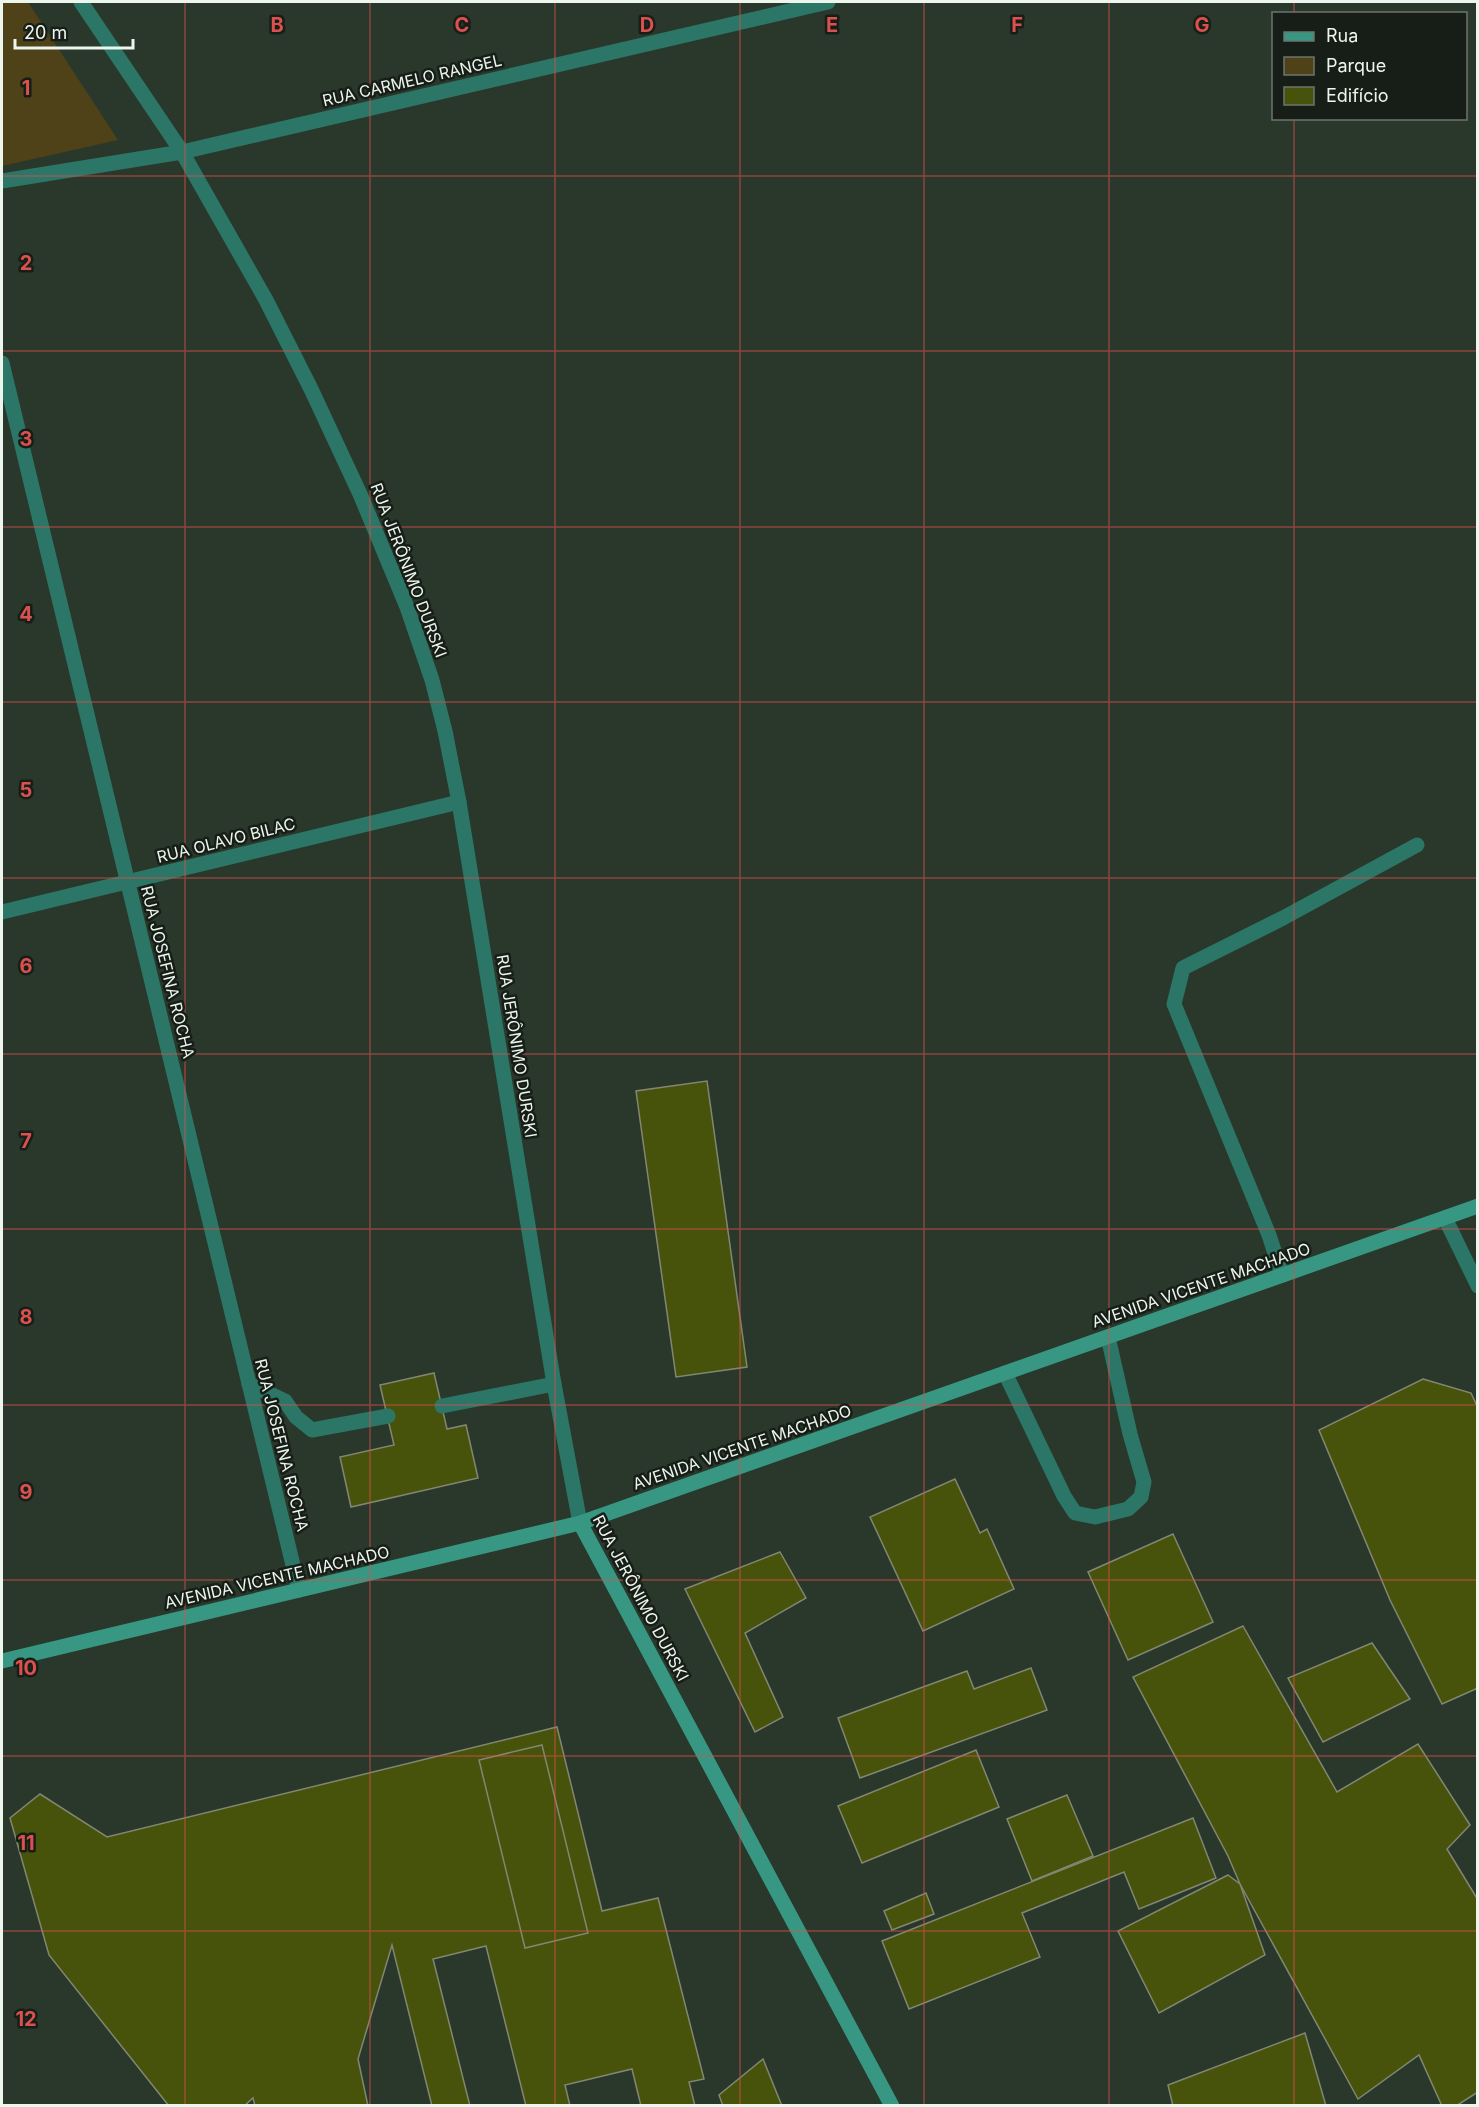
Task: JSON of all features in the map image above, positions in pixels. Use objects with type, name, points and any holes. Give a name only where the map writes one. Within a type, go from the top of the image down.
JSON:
[{"type":"street","name":"RUA JERÔNIMO DURSKI","points":[[81,2],[182,152],[266,300],[360,494],[407,607],[432,680],[459,802],[554,1384],[580,1523],[892,2106]]},
{"type":"street","name":"RUA CARMELO RANGEL","points":[[2,181],[182,152],[828,2]]},
{"type":"street","name":"RUA JOSEFINA ROCHA","points":[[2,363],[299,1590]]},
{"type":"street","name":"RUA OLAVO BILAC","points":[[2,912],[459,802]]},
{"type":"street","points":[[1282,1275],[1269,1235],[1174,1004],[1183,968],[1283,918],[1417,845]]},
{"type":"street","name":"AVENIDA VICENTE MACHADO","points":[[2,1661],[580,1523],[1478,1206]]},
{"type":"street","points":[[1445,1218],[1478,1286]]},
{"type":"street","points":[[1005,1373],[1064,1496],[1075,1513],[1095,1517],[1128,1509],[1141,1497],[1144,1482],[1130,1434],[1108,1337]]},
{"type":"street","points":[[249,1384],[285,1401],[296,1417],[312,1430],[388,1416]]},
{"type":"street","points":[[442,1406],[554,1384]]},
{"type":"green space","points":[[2,2],[28,2],[118,140],[2,166]]},
{"type":"building","points":[[707,1081],[747,1367],[676,1377],[636,1091]]},
{"type":"building","points":[[434,1373],[447,1429],[466,1425],[478,1478],[351,1507],[340,1457],[394,1445],[380,1385]]},
{"type":"building","points":[[1423,1379],[1471,1393],[1478,1408],[1478,1688],[1442,1704],[1390,1600],[1319,1430]]},
{"type":"building","points":[[955,1479],[980,1533],[987,1529],[1014,1589],[923,1631],[870,1517]]},
{"type":"building","points":[[1173,1534],[1213,1622],[1128,1660],[1088,1572]]},
{"type":"building","points":[[780,1552],[806,1598],[745,1633],[783,1717],[755,1732],[685,1589]]},
{"type":"building","points":[[1243,1626],[1337,1792],[1418,1744],[1470,1825],[1447,1849],[1478,1900],[1478,2092],[1456,2106],[1442,2106],[1419,2055],[1358,2099],[1240,1884],[1228,1856],[1133,1677]]},
{"type":"building","points":[[1372,1643],[1410,1699],[1323,1742],[1288,1678]]},
{"type":"building","points":[[1031,1668],[1047,1710],[860,1778],[838,1718],[967,1671],[974,1689]]},
{"type":"building","points":[[557,1727],[602,1911],[658,1898],[704,2079],[689,2082],[695,2106],[641,2106],[632,2069],[565,2085],[570,2106],[526,2106],[486,1946],[433,1959],[470,2106],[432,2106],[392,1945],[358,2059],[368,2106],[255,2106],[253,2098],[244,2106],[169,2106],[49,1955],[10,1818],[40,1794],[107,1837]]},
{"type":"building","points":[[542,1745],[588,1933],[525,1948],[479,1760]]},
{"type":"building","points":[[976,1750],[999,1807],[862,1863],[838,1806]]},
{"type":"building","points":[[1067,1795],[1093,1856],[1032,1881],[1007,1819]]},
{"type":"building","points":[[1193,1818],[1216,1878],[1139,1909],[1124,1872],[1022,1913],[1040,1957],[909,2009],[882,1941]]},
{"type":"building","points":[[1228,1875],[1240,1884],[1265,1955],[1159,2013],[1118,1931]]},
{"type":"building","points":[[926,1893],[934,1914],[892,1930],[884,1911]]},
{"type":"building","points":[[1305,2033],[1326,2106],[1173,2106],[1168,2085]]},
{"type":"building","points":[[763,2059],[782,2106],[723,2106],[719,2095]]}]
